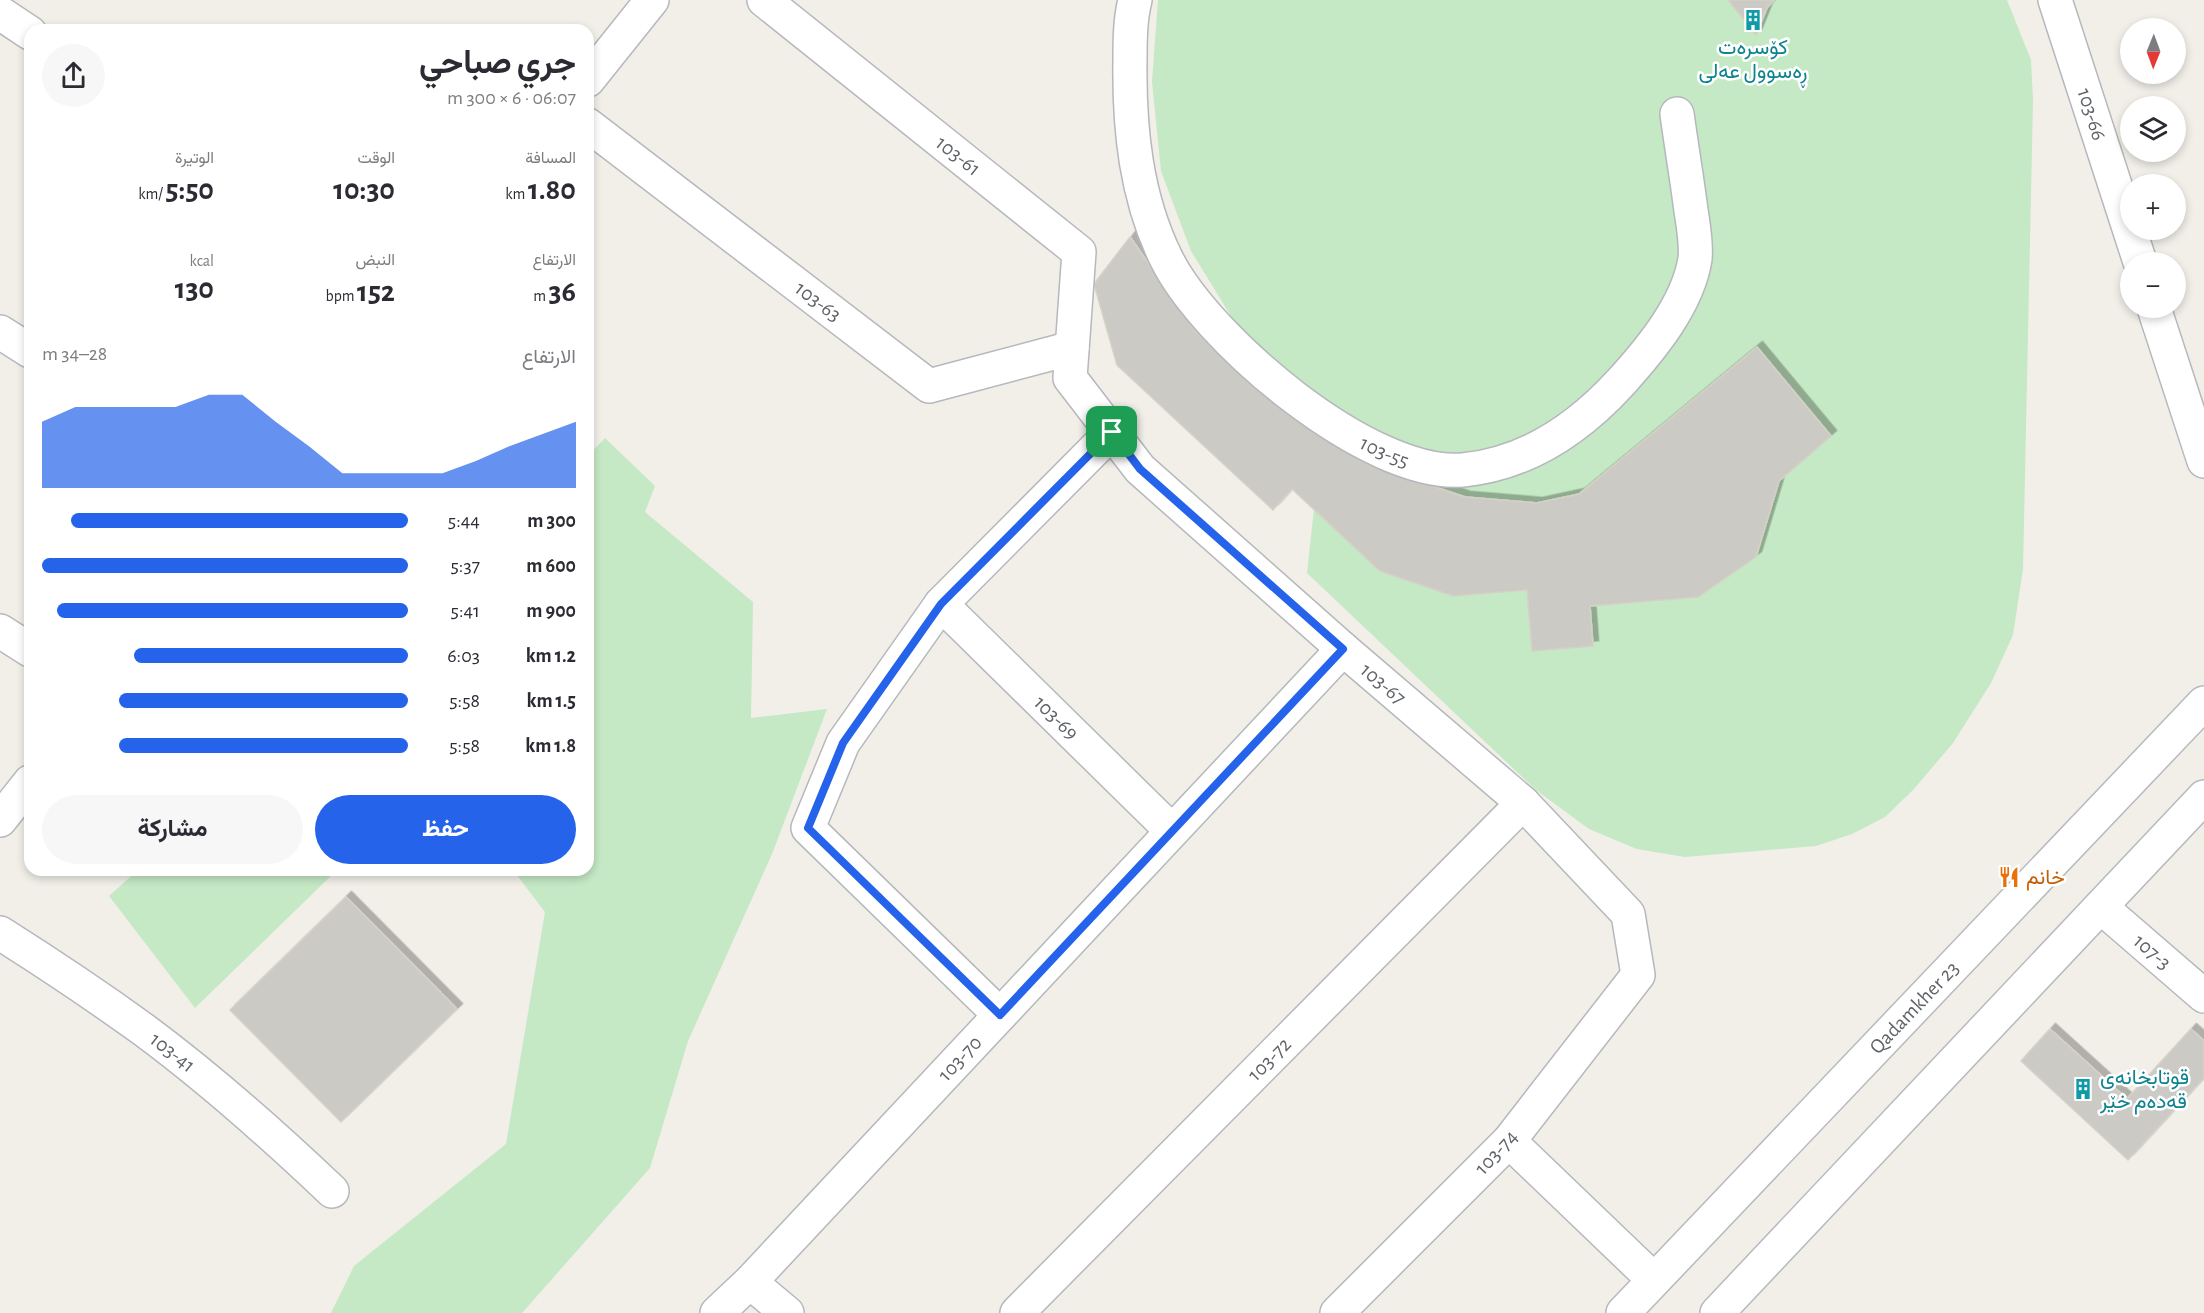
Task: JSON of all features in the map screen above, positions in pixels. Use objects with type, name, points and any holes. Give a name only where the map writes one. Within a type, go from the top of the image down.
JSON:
[{"type":"street","points":[[594,72],[652,0]]},
{"type":"street","name":"103-61","points":[[764,0],[1078,252],[1072,348]]},
{"type":"street","name":"103-55","points":[[1135,0],[1129,94],[1140,184],[1150,222],[1167,260],[1187,292],[1213,324],[1243,355],[1311,408],[1377,448],[1405,460],[1434,468],[1460,470],[1484,466],[1504,462],[1536,449],[1567,431],[1599,406],[1642,358],[1685,295],[1695,257],[1677,114]]},
{"type":"street","name":"103-66","points":[[2055,0],[2137,252]]},
{"type":"street","points":[[0,13],[24,29]]},
{"type":"street","name":"103-63","points":[[594,130],[928,386],[1072,348]]},
{"type":"street","points":[[2157,318],[2204,461]]},
{"type":"street","points":[[0,332],[24,347]]},
{"type":"street","name":"103-67","points":[[1072,348],[1070,378],[1140,469],[1343,649],[1523,804],[1628,914],[1638,975]]},
{"type":"street","points":[[1000,1015],[808,828],[843,743],[941,604],[1112,432]]},
{"type":"street","name":"103-69","points":[[941,604],[1172,831]]},
{"type":"street","points":[[0,631],[24,646]]},
{"type":"street","name":"103-70","points":[[717,1313],[750,1281],[1343,649]]},
{"type":"street","name":"Qadamkher 23","points":[[1623,1313],[2204,703]]},
{"type":"street","points":[[0,820],[24,790]]},
{"type":"street","points":[[1717,1313],[2204,797]]},
{"type":"street","name":"103-72","points":[[1017,1313],[1523,804]]},
{"type":"street","name":"107-3","points":[[2101,907],[2204,996]]},
{"type":"street","name":"103-41","points":[[0,933],[78,983],[145,1031],[272,1134],[332,1191]]},
{"type":"street","name":"103-74","points":[[1337,1313],[1509,1141],[1638,975]]},
{"type":"street","points":[[1509,1141],[1653,1280]]},
{"type":"street","points":[[750,1281],[787,1313]]},
{"type":"green space","points":[[1158,0],[2007,0],[2031,60],[2033,100],[2023,569],[2013,635],[1991,683],[1953,743],[1913,790],[1885,817],[1852,834],[1816,846],[1685,857],[1637,849],[1589,829],[1536,790],[1307,573],[1318,472],[1290,377],[1234,321],[1191,251],[1161,171],[1152,82]]},
{"type":"green space","points":[[605,438],[655,486],[645,512],[753,602],[751,718],[827,709],[772,854],[688,1041],[650,1168],[522,1313],[331,1313],[354,1266],[506,1144],[545,912],[518,876],[594,876],[594,450]]},
{"type":"green space","points":[[131,876],[331,876],[195,1008],[109,896]]},
{"type":"building","name":"کۆسرەت ڕەسوول عەلی","points":[[1728,0],[1774,0],[1767,8],[1756,35]]},
{"type":"building","points":[[1130,237],[1195,331],[1282,409],[1370,465],[1465,497],[1537,503],[1579,494],[1757,347],[1831,436],[1779,481],[1756,557],[1698,597],[1590,606],[1593,646],[1532,651],[1527,590],[1453,596],[1380,571],[1292,489],[1273,510],[1117,365],[1094,284]]},
{"type":"building","points":[[346,897],[457,1009],[341,1122],[230,1010]]},
{"type":"building","name":"قوتابخانەی قەدەم خێر","points":[[2050,1029],[2127,1099],[2191,1029],[2204,1041],[2204,1078],[2128,1160],[2021,1061]]},
{"type":"place","name":"کۆسرەت ڕەسوول عەلی","points":[[1753,20]]},
{"type":"place","name":"خانم","points":[[2009,877]]},
{"type":"place","name":"قوتابخانەی قەدەم خێر","points":[[2083,1089]]},
{"type":"route","points":[[1112,432],[1140,469],[1343,649],[1000,1015],[808,828],[843,743],[941,604],[1112,432]]}]
